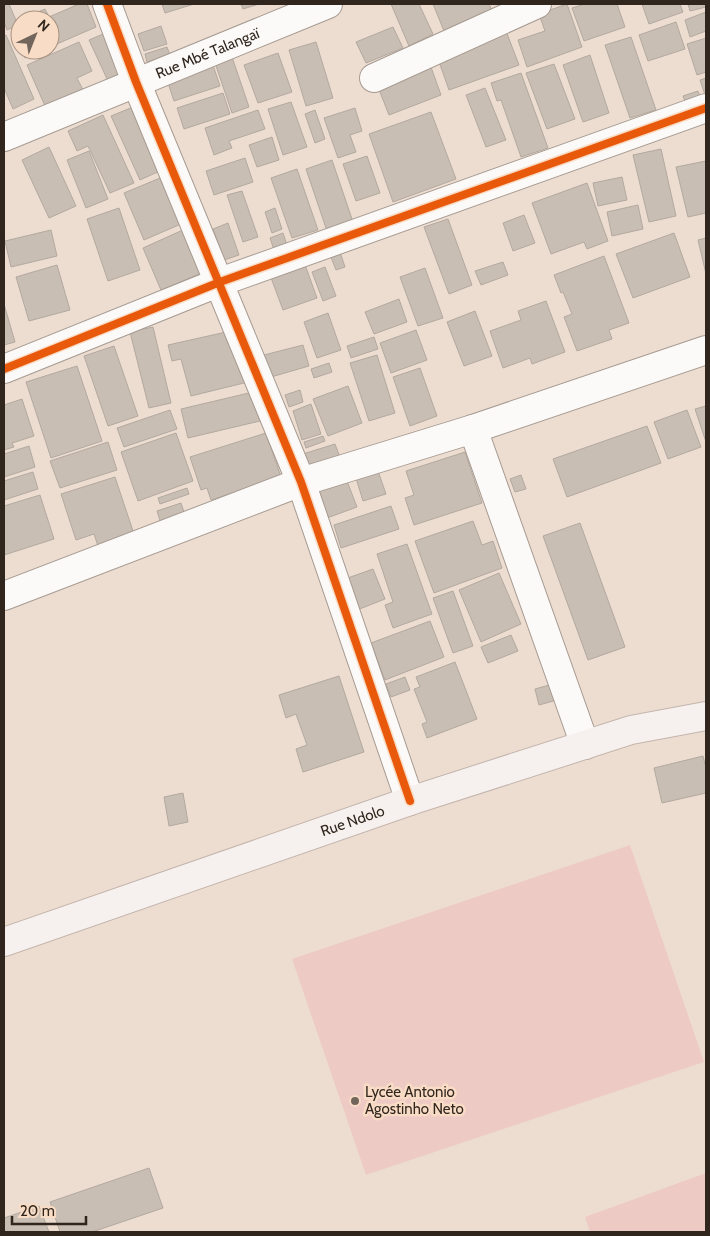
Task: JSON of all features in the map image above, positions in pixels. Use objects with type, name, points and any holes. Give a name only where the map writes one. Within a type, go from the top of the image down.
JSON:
[{"type":"main road","points":[[674,721],[706,705]]},
{"type":"main road","name":"Rue Ndolo","points":[[4,942],[410,801],[631,730],[706,716]]},
{"type":"street","points":[[107,4],[136,82],[301,482],[410,801]]},
{"type":"street","name":"Rue Mbé Talangaï","points":[[4,137],[328,4]]},
{"type":"street","points":[[374,78],[537,4]]},
{"type":"street","points":[[4,369],[220,282],[706,108]]},
{"type":"street","points":[[4,596],[301,482],[473,429],[706,350]]},
{"type":"street","points":[[473,429],[585,745]]},
{"type":"shaded area","points":[[630,845],[704,1062],[366,1175],[292,959]]},
{"type":"shaded area","points":[[706,1173],[706,1232],[590,1232],[585,1217]]},
{"type":"building","points":[[4,4],[9,4],[12,10],[10,10],[10,29],[7,30],[4,22]]},
{"type":"building","points":[[79,4],[87,4],[96,27],[60,43],[60,12]]},
{"type":"building","points":[[162,4],[194,4],[165,13]]},
{"type":"building","points":[[241,4],[259,4],[243,9]]},
{"type":"building","points":[[391,4],[419,4],[433,34],[409,46]]},
{"type":"building","points":[[433,4],[489,4],[492,11],[444,31]]},
{"type":"building","points":[[567,4],[582,47],[527,67],[518,40],[545,31],[539,14]]},
{"type":"building","points":[[585,4],[617,4],[625,27],[584,41],[572,8]]},
{"type":"building","points":[[642,4],[680,4],[683,12],[649,24]]},
{"type":"building","points":[[688,4],[706,4],[706,7],[690,11]]},
{"type":"building","points":[[706,12],[706,31],[690,37],[685,20]]},
{"type":"building","points":[[676,22],[685,49],[648,61],[639,35]]},
{"type":"building","points":[[161,26],[167,44],[144,51],[138,34]]},
{"type":"building","points":[[393,27],[403,48],[366,63],[356,42]]},
{"type":"building","points":[[506,31],[519,65],[449,90],[437,56]]},
{"type":"building","points":[[103,34],[121,75],[108,81],[89,40]]},
{"type":"building","points":[[6,35],[10,44],[10,60],[17,60],[34,99],[13,109],[4,88],[4,36]]},
{"type":"building","points":[[631,37],[656,110],[630,118],[605,45]]},
{"type":"building","points":[[706,38],[706,72],[697,75],[687,44]]},
{"type":"building","points":[[79,42],[92,71],[77,78],[83,90],[45,106],[27,65],[38,60],[60,60],[60,50]]},
{"type":"building","points":[[316,42],[333,98],[306,106],[289,50]]},
{"type":"building","points":[[167,47],[170,55],[147,62],[145,54]]},
{"type":"building","points":[[278,53],[292,92],[258,103],[244,65]]},
{"type":"building","points":[[231,54],[249,107],[232,113],[214,60]]},
{"type":"building","points":[[590,55],[609,113],[583,122],[563,65]]},
{"type":"building","points":[[554,64],[575,119],[547,129],[526,73]]},
{"type":"building","points":[[213,65],[220,86],[174,101],[167,80]]},
{"type":"building","points":[[431,67],[441,95],[389,115],[378,87]]},
{"type":"building","points":[[521,73],[548,148],[521,157],[501,100],[497,101],[491,83]]},
{"type":"building","points":[[706,78],[706,92],[704,92],[700,80]]},
{"type":"building","points":[[485,88],[506,140],[486,147],[466,95]]},
{"type":"building","points":[[698,91],[702,102],[687,107],[683,96]]},
{"type":"building","points":[[223,93],[230,114],[184,129],[177,108]]},
{"type":"building","points":[[291,102],[307,147],[283,155],[268,109]]},
{"type":"building","points":[[133,107],[162,170],[140,180],[111,116]]},
{"type":"building","points":[[355,108],[362,131],[350,135],[356,152],[338,158],[324,118]]},
{"type":"building","points":[[258,110],[265,129],[229,141],[232,148],[214,155],[205,128]]},
{"type":"building","points":[[315,110],[325,139],[315,143],[305,114]]},
{"type":"building","points":[[431,112],[456,179],[393,202],[369,134]]},
{"type":"building","points":[[103,115],[134,183],[110,193],[88,146],[77,151],[68,131]]},
{"type":"building","points":[[272,137],[279,160],[257,167],[249,145]]},
{"type":"building","points":[[49,147],[76,206],[49,218],[22,160]]},
{"type":"building","points":[[661,149],[676,216],[649,222],[633,155]]},
{"type":"building","points":[[89,151],[108,199],[86,208],[67,160]]},
{"type":"building","points":[[367,156],[380,193],[356,201],[343,164]]},
{"type":"building","points":[[245,158],[253,182],[214,195],[206,171]]},
{"type":"building","points":[[332,160],[353,222],[327,231],[306,169]]},
{"type":"building","points":[[706,161],[706,213],[688,217],[676,167]]},
{"type":"building","points":[[297,169],[318,230],[292,238],[271,178]]},
{"type":"building","points":[[622,177],[627,200],[598,206],[593,183]]},
{"type":"building","points":[[160,178],[181,224],[144,240],[124,193]]},
{"type":"building","points":[[587,183],[608,241],[587,249],[584,242],[551,254],[532,203]]},
{"type":"building","points":[[242,191],[258,237],[243,242],[227,195]]},
{"type":"building","points":[[638,205],[643,229],[612,236],[607,212]]},
{"type":"building","points":[[119,208],[140,270],[108,281],[87,219]]},
{"type":"building","points":[[275,208],[282,229],[272,233],[265,212]]},
{"type":"building","points":[[524,215],[535,243],[513,251],[503,223]]},
{"type":"building","points":[[448,219],[472,285],[449,294],[424,227]]},
{"type":"building","points":[[228,223],[239,255],[224,260],[213,229]]},
{"type":"building","points":[[185,229],[204,272],[161,290],[143,248]]},
{"type":"building","points":[[51,230],[57,256],[11,267],[5,241]]},
{"type":"building","points":[[283,233],[287,245],[274,250],[270,238]]},
{"type":"building","points":[[674,233],[690,277],[633,298],[616,254]]},
{"type":"building","points":[[706,238],[706,274],[698,240]]},
{"type":"building","points":[[339,249],[345,267],[336,270],[329,252]]},
{"type":"building","points":[[604,256],[629,323],[609,330],[612,339],[577,351],[564,317],[572,314],[554,275]]},
{"type":"building","points":[[304,262],[317,298],[283,310],[270,275]]},
{"type":"building","points":[[503,262],[508,275],[481,285],[475,271]]},
{"type":"building","points":[[57,265],[70,310],[29,321],[16,277]]},
{"type":"building","points":[[325,267],[336,296],[323,301],[312,272]]},
{"type":"building","points":[[425,268],[443,318],[418,326],[400,277]]},
{"type":"building","points":[[399,299],[407,322],[374,334],[365,312]]},
{"type":"building","points":[[546,301],[565,352],[532,364],[530,358],[503,368],[490,331],[521,320],[518,311]]},
{"type":"building","points":[[4,304],[15,342],[4,345]]},
{"type":"building","points":[[475,311],[492,356],[464,366],[447,322]]},
{"type":"building","points":[[328,313],[341,350],[317,358],[304,322]]},
{"type":"building","points":[[153,327],[171,403],[149,408],[130,332]]},
{"type":"building","points":[[235,330],[248,382],[191,396],[181,359],[172,361],[168,345]]},
{"type":"building","points":[[416,330],[427,360],[391,373],[380,343]]},
{"type":"building","points":[[374,337],[378,349],[351,358],[347,346]]},
{"type":"building","points":[[303,345],[309,366],[271,377],[264,355]]},
{"type":"building","points":[[114,346],[138,416],[108,426],[84,356]]},
{"type":"building","points":[[377,355],[395,413],[369,421],[350,363]]},
{"type":"building","points":[[329,363],[332,372],[314,378],[311,369]]},
{"type":"building","points":[[77,366],[102,441],[51,458],[26,382]]},
{"type":"building","points":[[420,368],[437,416],[410,426],[393,377]]},
{"type":"building","points":[[348,386],[362,423],[328,436],[313,399]]},
{"type":"building","points":[[300,390],[303,402],[289,407],[285,395]]},
{"type":"building","points":[[253,392],[260,421],[188,438],[181,409]]},
{"type":"building","points":[[22,399],[34,436],[12,443],[14,447],[4,450],[4,405]]},
{"type":"building","points":[[311,404],[321,434],[302,440],[293,411]]},
{"type":"building","points":[[706,406],[706,442],[695,409]]},
{"type":"building","points":[[170,410],[177,429],[124,447],[117,428]]},
{"type":"building","points":[[687,410],[701,447],[668,459],[654,422]]},
{"type":"building","points":[[647,426],[661,463],[567,497],[553,459]]},
{"type":"building","points":[[176,433],[193,481],[138,501],[121,452]]},
{"type":"building","points":[[266,433],[281,477],[211,500],[207,488],[201,490],[190,457]]},
{"type":"building","points":[[323,436],[325,441],[306,448],[304,442]]},
{"type":"building","points":[[108,442],[117,470],[60,488],[50,461]]},
{"type":"building","points":[[335,444],[340,457],[308,468],[303,454]]},
{"type":"building","points":[[29,446],[35,467],[4,477],[4,454]]},
{"type":"building","points":[[465,452],[482,503],[414,525],[405,498],[414,495],[406,471]]},
{"type":"building","points":[[378,471],[386,494],[363,501],[356,478]]},
{"type":"building","points":[[33,472],[38,489],[4,500],[4,481]]},
{"type":"building","points":[[521,475],[526,489],[515,492],[510,479]]},
{"type":"building","points":[[115,477],[135,537],[99,549],[94,534],[76,540],[61,494]]},
{"type":"building","points":[[347,481],[357,507],[327,518],[317,491]]},
{"type":"building","points":[[187,488],[189,494],[160,504],[158,498]]},
{"type":"building","points":[[40,495],[54,539],[4,555],[4,506]]},
{"type":"building","points":[[181,503],[185,515],[161,524],[157,511]]},
{"type":"building","points":[[391,506],[399,529],[341,548],[334,525]]},
{"type":"building","points":[[473,521],[482,545],[493,541],[502,568],[434,593],[415,541]]},
{"type":"building","points":[[580,523],[625,647],[588,660],[543,536]]},
{"type":"building","points":[[407,544],[432,614],[393,628],[385,605],[393,602],[377,554]]},
{"type":"building","points":[[373,569],[385,599],[357,610],[345,579]]},
{"type":"building","points":[[499,573],[521,624],[481,642],[459,590]]},
{"type":"building","points":[[453,591],[473,646],[453,653],[433,598]]},
{"type":"building","points":[[430,621],[444,657],[385,680],[371,643]]},
{"type":"building","points":[[511,635],[518,651],[488,663],[481,647]]},
{"type":"building","points":[[455,662],[477,719],[427,738],[422,724],[427,722],[414,689],[420,687],[416,677]]},
{"type":"building","points":[[339,676],[364,752],[303,772],[296,749],[307,745],[296,714],[286,718],[279,695]]},
{"type":"building","points":[[405,677],[410,690],[391,697],[386,684]]},
{"type":"building","points":[[553,684],[557,700],[539,705],[535,689]]},
{"type":"building","points":[[703,756],[706,768],[706,793],[662,803],[654,768]]},
{"type":"building","points":[[183,793],[188,822],[169,826],[164,797]]},
{"type":"building","points":[[149,1168],[163,1208],[92,1232],[60,1232],[50,1202]]},
{"type":"building","points":[[39,1206],[49,1232],[4,1232],[4,1218]]},
{"type":"cycle path","points":[[107,4],[136,82],[301,482],[410,801]]},
{"type":"cycle path","points":[[4,369],[220,282],[706,108]]},
{"type":"place","name":"Lycée Antonio Agostinho Neto","points":[[355,1101]]}]
